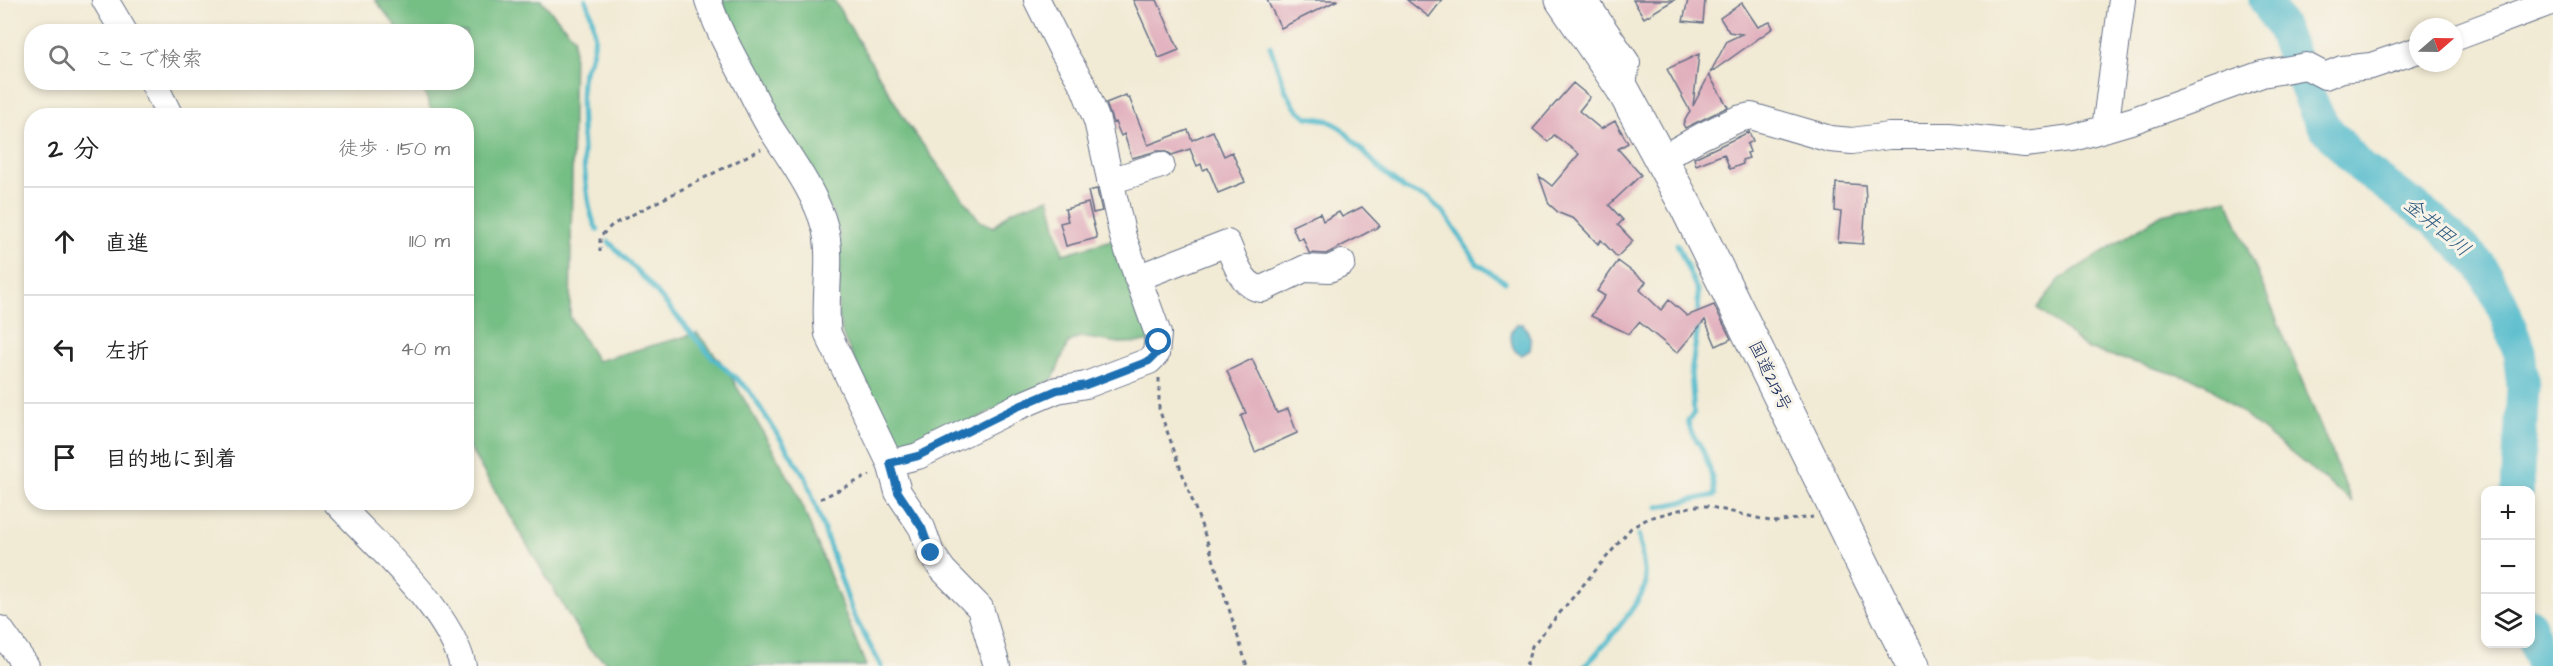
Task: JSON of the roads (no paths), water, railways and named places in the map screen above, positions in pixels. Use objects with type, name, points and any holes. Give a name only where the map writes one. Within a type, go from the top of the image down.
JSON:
[{"type":"highway","name":"国道213号","points":[[1552,4],[1622,88],[1661,159],[1913,666]]},
{"type":"street","points":[[105,0],[119,24]]},
{"type":"street","points":[[708,0],[725,41],[816,205],[825,229],[828,334],[890,463],[898,492],[922,528],[931,553],[943,570],[980,608],[997,666]]},
{"type":"street","points":[[890,463],[918,456],[1050,393],[1086,385],[1149,361],[1159,342],[1115,209],[1104,148],[1091,104],[1037,0]]},
{"type":"street","points":[[1584,0],[1627,63],[1622,88]]},
{"type":"street","points":[[2105,129],[2122,0]]},
{"type":"street","points":[[2463,35],[2553,2]]},
{"type":"street","points":[[1661,159],[1702,136],[1738,119],[1751,116],[1830,139],[1852,141],[1888,136],[1950,135],[2025,144],[2073,138],[2262,74],[2306,66],[2325,76],[2342,69],[2371,66],[2409,53]]},
{"type":"street","points":[[157,90],[166,108]]},
{"type":"street","points":[[1110,181],[1161,165]]},
{"type":"street","points":[[1137,278],[1227,243],[1247,284],[1255,288],[1262,289],[1306,268],[1329,268],[1342,263]]},
{"type":"street","points":[[343,510],[429,602],[459,650],[463,666]]},
{"type":"street","points":[[0,629],[15,662]]},
{"type":"water","points":[[1517,324],[1523,324],[1531,339],[1530,350],[1522,355],[1514,349],[1512,342],[1511,331]]},
{"type":"waterway","points":[[586,0],[593,20],[595,40],[582,80],[582,134],[589,203],[598,230]]},
{"type":"waterway","name":"金井田川","points":[[2265,0],[2281,26],[2315,110],[2324,126],[2361,167],[2436,222],[2480,265],[2501,302],[2519,351],[2523,387],[2517,486]]},
{"type":"waterway","points":[[1270,46],[1285,89],[1295,107],[1307,117],[1327,120],[1340,127],[1383,172],[1404,189],[1429,199],[1445,214],[1477,263],[1505,282]]},
{"type":"waterway","points":[[609,242],[644,278],[710,355],[748,389],[806,478],[853,614],[881,666]]},
{"type":"waterway","points":[[1658,507],[1715,495],[1706,458],[1691,431],[1688,420],[1694,413],[1691,374],[1698,326],[1698,292],[1677,244]]},
{"type":"waterway","points":[[1585,666],[1627,616],[1646,584],[1639,535]]},
{"type":"waterway","name":"金井田川","points":[[2535,645],[2542,666]]}]
